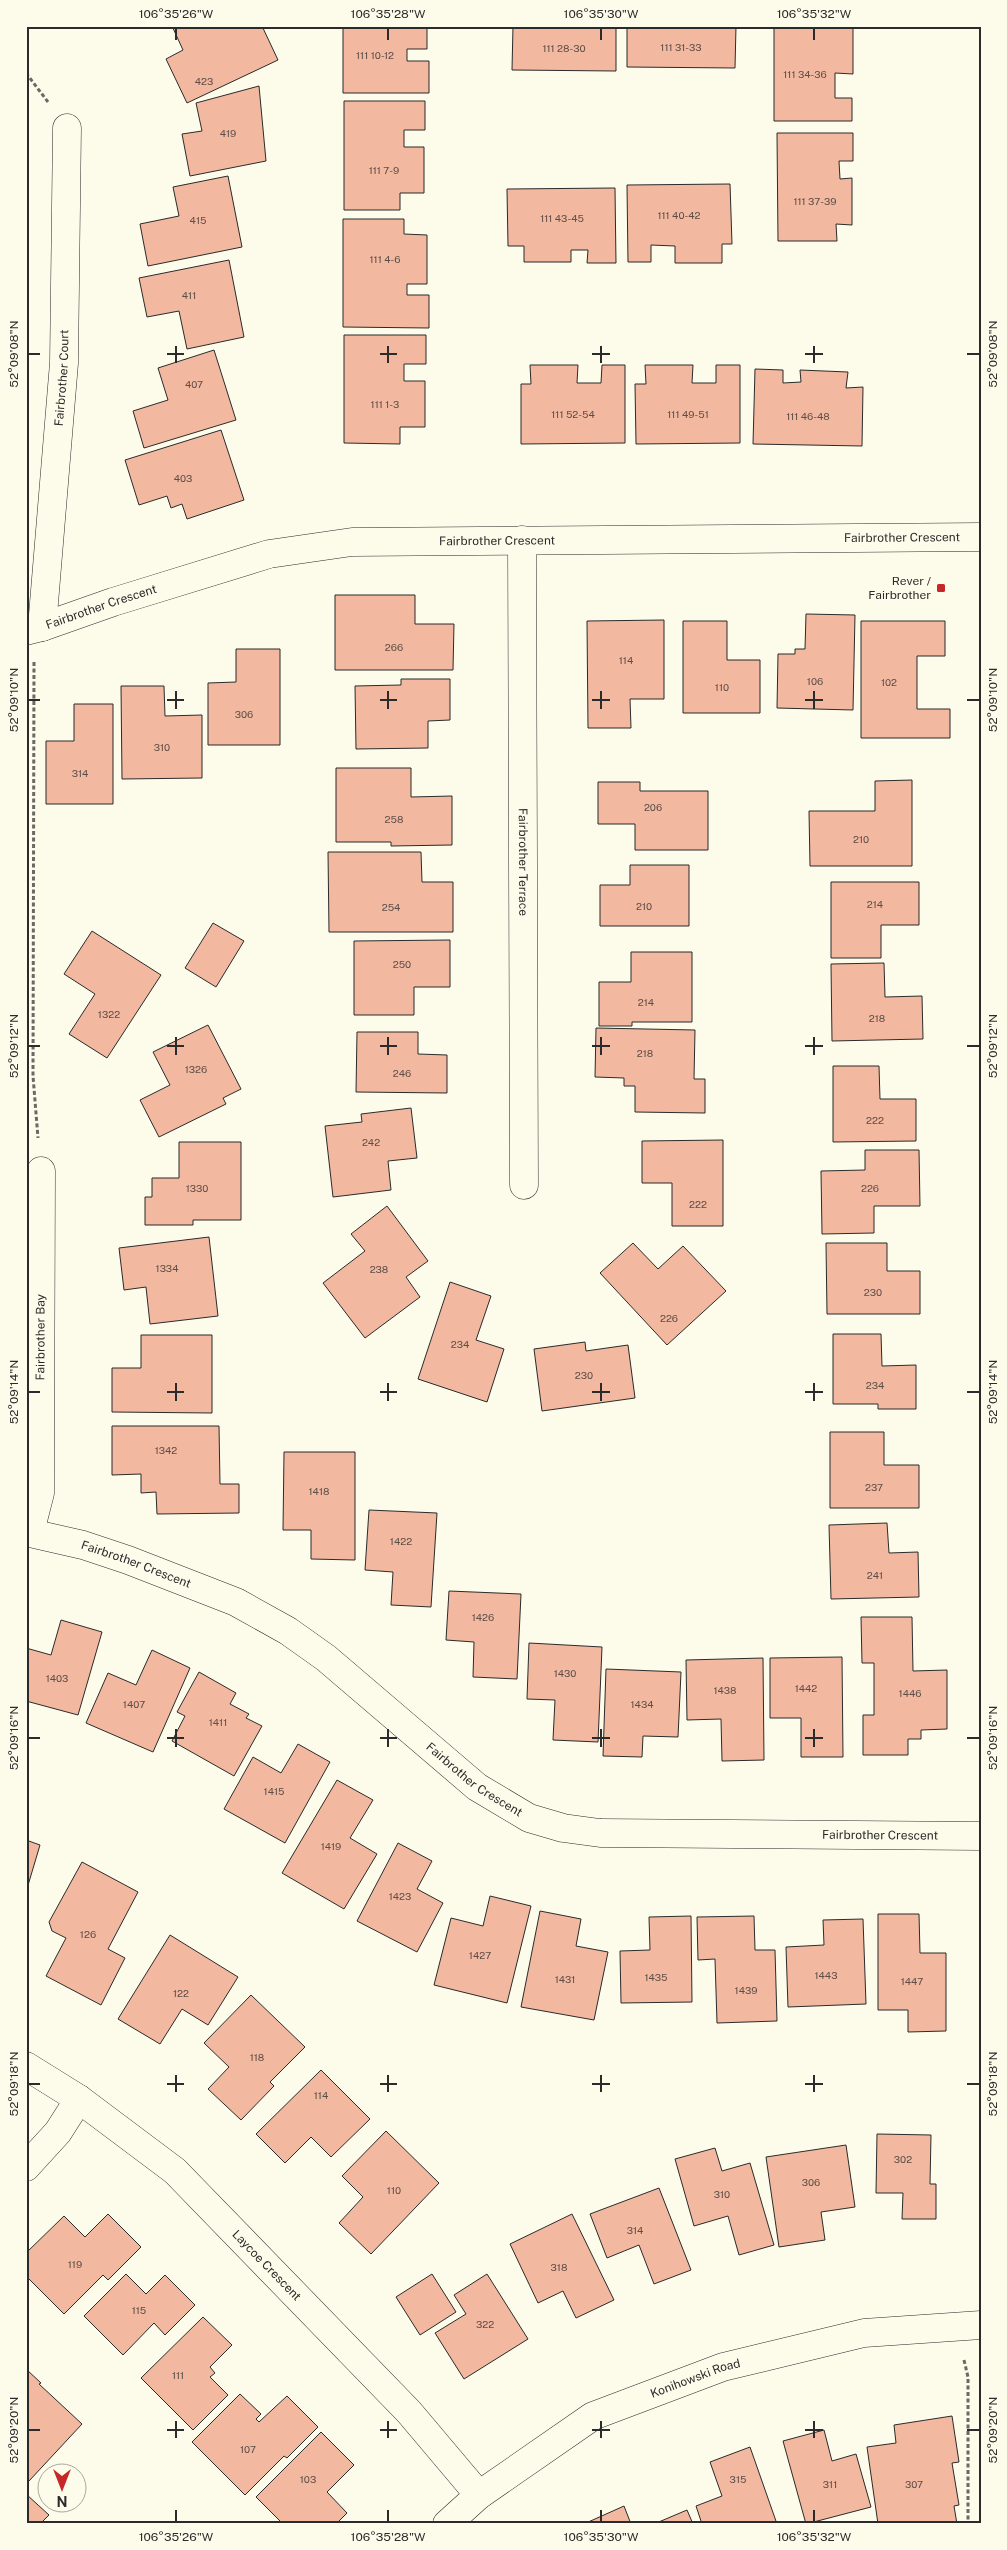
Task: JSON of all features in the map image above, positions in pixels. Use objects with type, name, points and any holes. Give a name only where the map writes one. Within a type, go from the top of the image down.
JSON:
[{"type":"street","name":"Fairbrother Court","points":[[34,629],[64,363],[68,128]]},
{"type":"street","name":"Fairbrother Crescent","points":[[34,629],[113,602],[269,554],[352,542],[981,537]]},
{"type":"street","name":"Fairbrother Terrace","points":[[522,540],[524,1185]]},
{"type":"street","name":"Fairbrother Bay","points":[[28,1532],[40,1494],[41,1171]]},
{"type":"street","name":"Fairbrother Crescent","points":[[28,1532],[83,1545],[183,1581],[236,1602],[288,1631],[326,1658],[477,1787],[529,1818],[563,1828],[600,1833],[981,1836]]},
{"type":"street","name":"Laycoe Crescent","points":[[26,2066],[79,2099],[175,2172],[409,2412],[479,2495]]},
{"type":"street","points":[[26,2167],[58,2132],[79,2099]]},
{"type":"street","name":"Konihowski Road","points":[[447,2524],[479,2495],[593,2416],[723,2367],[864,2333],[972,2326]]},
{"type":"path","points":[[34,662],[33,1083],[41,1171]]},
{"type":"path","points":[[968,2524],[968,2377],[964,2367],[972,2326]]},
{"type":"building","points":[[172,26],[262,26],[278,60],[187,103],[166,59],[183,50]]},
{"type":"building","points":[[343,26],[427,26],[427,49],[407,49],[407,61],[429,61],[429,93],[343,93]]},
{"type":"building","points":[[513,26],[616,26],[616,71],[512,70]]},
{"type":"building","points":[[627,26],[736,26],[735,68],[627,67]]},
{"type":"building","points":[[774,26],[853,27],[853,74],[835,73],[835,98],[852,98],[852,121],[774,121]]},
{"type":"building","points":[[259,86],[266,161],[190,176],[182,134],[202,131],[196,103]]},
{"type":"building","points":[[344,101],[425,101],[425,130],[404,130],[404,147],[424,147],[424,193],[400,193],[400,210],[344,210]]},
{"type":"building","points":[[777,133],[853,133],[853,161],[839,161],[840,179],[852,178],[852,225],[836,224],[837,241],[778,241]]},
{"type":"building","points":[[228,176],[242,247],[148,266],[140,224],[179,216],[173,187]]},
{"type":"building","points":[[730,184],[732,244],[722,244],[722,263],[675,263],[675,246],[651,245],[651,262],[628,262],[627,185]]},
{"type":"building","points":[[615,188],[616,263],[587,263],[588,250],[571,250],[571,262],[524,262],[524,246],[508,246],[507,189]]},
{"type":"building","points":[[343,219],[404,219],[404,234],[427,235],[427,284],[407,284],[407,295],[429,295],[429,328],[343,327]]},
{"type":"building","points":[[229,260],[244,337],[187,349],[179,311],[147,317],[139,278]]},
{"type":"building","points":[[344,335],[426,335],[426,364],[404,364],[404,381],[425,381],[425,427],[400,427],[400,444],[344,443]]},
{"type":"building","points":[[214,350],[236,420],[144,448],[133,411],[168,400],[158,368]]},
{"type":"building","points":[[530,365],[578,365],[577,383],[601,383],[602,365],[625,365],[625,443],[521,444],[521,384],[531,384]]},
{"type":"building","points":[[645,365],[693,365],[692,383],[716,383],[716,365],[740,365],[740,443],[636,444],[635,384],[646,384]]},
{"type":"building","points":[[755,369],[783,370],[783,383],[801,382],[800,370],[848,372],[846,388],[863,387],[862,446],[753,444]]},
{"type":"building","points":[[221,430],[244,500],[187,519],[182,504],[171,508],[167,496],[139,505],[125,460]]},
{"type":"building","points":[[335,595],[415,595],[415,624],[454,624],[453,670],[335,670]]},
{"type":"building","points":[[806,614],[855,615],[853,710],[777,708],[778,654],[795,654],[795,649],[805,649]]},
{"type":"building","points":[[664,620],[664,699],[630,699],[631,728],[588,728],[587,621]]},
{"type":"building","points":[[683,621],[727,621],[727,660],[760,660],[760,713],[683,713]]},
{"type":"building","points":[[861,621],[945,621],[945,656],[917,656],[917,709],[950,709],[950,738],[861,738]]},
{"type":"building","points":[[236,649],[280,649],[280,745],[208,745],[208,683],[236,682]]},
{"type":"building","points":[[401,679],[450,679],[450,720],[428,721],[428,748],[356,749],[355,686],[401,685]]},
{"type":"building","points":[[121,686],[164,686],[165,716],[202,715],[202,778],[122,779]]},
{"type":"building","points":[[74,704],[113,704],[113,804],[46,804],[46,741],[74,741]]},
{"type":"building","points":[[336,768],[411,768],[411,797],[452,796],[452,845],[391,846],[391,842],[336,842]]},
{"type":"building","points":[[912,780],[912,866],[810,866],[809,811],[875,811],[875,781]]},
{"type":"building","points":[[598,782],[640,782],[640,791],[708,791],[708,850],[635,850],[635,824],[598,824]]},
{"type":"building","points":[[328,852],[421,852],[422,882],[453,882],[453,932],[329,932]]},
{"type":"building","points":[[630,865],[689,865],[689,926],[600,926],[600,885],[630,885]]},
{"type":"building","points":[[831,882],[919,882],[919,925],[881,925],[881,958],[831,958]]},
{"type":"building","points":[[213,923],[244,941],[216,987],[185,968]]},
{"type":"building","points":[[92,931],[161,975],[107,1058],[69,1034],[95,994],[64,974]]},
{"type":"building","points":[[450,940],[450,987],[414,987],[414,1015],[354,1015],[354,941]]},
{"type":"building","points":[[631,952],[692,952],[692,1022],[632,1022],[632,1026],[599,1026],[599,982],[631,982]]},
{"type":"building","points":[[884,963],[885,997],[922,996],[923,1039],[832,1041],[831,964]]},
{"type":"building","points":[[208,1025],[241,1089],[223,1098],[226,1104],[159,1137],[140,1100],[170,1085],[153,1052]]},
{"type":"building","points":[[596,1028],[695,1030],[694,1079],[705,1079],[705,1113],[635,1112],[635,1086],[624,1086],[624,1078],[595,1077]]},
{"type":"building","points":[[357,1032],[418,1032],[418,1054],[447,1055],[447,1093],[356,1092]]},
{"type":"building","points":[[833,1066],[879,1066],[880,1099],[916,1099],[916,1141],[833,1142]]},
{"type":"building","points":[[411,1108],[417,1158],[388,1161],[391,1190],[333,1197],[325,1126],[362,1122],[361,1114]]},
{"type":"building","points":[[723,1140],[723,1226],[672,1226],[672,1183],[642,1183],[642,1141]]},
{"type":"building","points":[[179,1142],[241,1142],[241,1220],[193,1220],[193,1225],[145,1225],[145,1197],[152,1197],[152,1178],[179,1178]]},
{"type":"building","points":[[865,1150],[919,1150],[920,1206],[874,1206],[874,1233],[822,1234],[821,1171],[865,1170]]},
{"type":"building","points":[[387,1206],[428,1261],[406,1277],[420,1297],[365,1338],[323,1283],[365,1251],[351,1234]]},
{"type":"building","points":[[209,1237],[218,1316],[150,1324],[146,1287],[124,1290],[119,1248]]},
{"type":"building","points":[[633,1243],[658,1269],[683,1246],[726,1291],[667,1345],[600,1273]]},
{"type":"building","points":[[826,1243],[887,1243],[887,1271],[920,1271],[920,1314],[827,1314]]},
{"type":"building","points":[[450,1282],[491,1296],[476,1340],[504,1349],[487,1402],[418,1379]]},
{"type":"building","points":[[833,1334],[881,1334],[882,1366],[916,1365],[916,1409],[878,1409],[878,1404],[833,1404]]},
{"type":"building","points":[[141,1335],[212,1335],[212,1413],[112,1412],[112,1368],[141,1368]]},
{"type":"building","points":[[585,1342],[586,1351],[628,1345],[635,1398],[542,1411],[534,1349]]},
{"type":"building","points":[[112,1426],[219,1426],[220,1484],[239,1484],[239,1513],[157,1514],[156,1492],[141,1493],[141,1474],[112,1475]]},
{"type":"building","points":[[830,1432],[884,1432],[884,1465],[919,1465],[919,1508],[830,1508]]},
{"type":"building","points":[[284,1452],[355,1452],[355,1560],[311,1559],[311,1530],[283,1530]]},
{"type":"building","points":[[369,1510],[437,1513],[431,1607],[391,1605],[393,1572],[365,1570]]},
{"type":"building","points":[[887,1523],[889,1553],[918,1552],[919,1597],[831,1599],[829,1525]]},
{"type":"building","points":[[449,1591],[521,1594],[517,1679],[473,1677],[474,1642],[446,1640]]},
{"type":"building","points":[[861,1617],[912,1617],[913,1671],[947,1670],[947,1729],[921,1730],[921,1739],[908,1739],[908,1755],[863,1755],[863,1715],[874,1715],[874,1663],[862,1663]]},
{"type":"building","points":[[61,1620],[102,1632],[78,1715],[26,1701],[26,1648],[51,1655]]},
{"type":"building","points":[[529,1643],[602,1647],[598,1742],[553,1740],[555,1700],[527,1699]]},
{"type":"building","points":[[152,1650],[190,1668],[153,1752],[86,1723],[108,1673],[136,1685]]},
{"type":"building","points":[[842,1657],[843,1757],[801,1757],[801,1718],[770,1718],[770,1658]]},
{"type":"building","points":[[763,1658],[764,1760],[722,1761],[721,1719],[687,1720],[686,1660]]},
{"type":"building","points":[[606,1669],[681,1672],[678,1737],[643,1736],[642,1757],[603,1756]]},
{"type":"building","points":[[199,1672],[236,1693],[230,1704],[249,1714],[246,1718],[262,1726],[234,1776],[172,1741],[185,1716],[177,1712]]},
{"type":"building","points":[[298,1744],[330,1762],[285,1843],[224,1809],[253,1757],[281,1773]]},
{"type":"building","points":[[337,1780],[373,1800],[350,1838],[377,1854],[344,1909],[282,1873]]},
{"type":"building","points":[[26,1840],[40,1845],[26,1892]]},
{"type":"building","points":[[398,1843],[432,1861],[417,1889],[443,1903],[417,1952],[357,1921]]},
{"type":"building","points":[[82,1862],[138,1892],[108,1949],[125,1958],[101,2005],[46,1976],[66,1938],[52,1931],[49,1922]]},
{"type":"building","points":[[490,1896],[531,1906],[507,2003],[434,1985],[451,1918],[483,1926]]},
{"type":"building","points":[[540,1911],[581,1919],[576,1946],[608,1952],[594,2020],[521,2007]]},
{"type":"building","points":[[878,1914],[919,1914],[920,1953],[946,1953],[946,2031],[908,2032],[908,2010],[878,2010]]},
{"type":"building","points":[[691,1916],[692,2002],[621,2003],[620,1951],[650,1950],[649,1917]]},
{"type":"building","points":[[754,1916],[755,1950],[775,1950],[777,2021],[717,2023],[715,1959],[698,1960],[697,1917]]},
{"type":"building","points":[[863,1919],[866,2004],[788,2007],[786,1947],[824,1945],[823,1920]]},
{"type":"building","points":[[170,1935],[238,1977],[208,2025],[182,2009],[160,2044],[118,2019]]},
{"type":"building","points":[[251,1995],[305,2047],[270,2082],[274,2086],[241,2120],[208,2089],[229,2067],[204,2043]]},
{"type":"building","points":[[321,2070],[370,2119],[331,2157],[311,2137],[285,2163],[256,2134]]},
{"type":"building","points":[[386,2131],[439,2183],[371,2254],[339,2223],[363,2197],[342,2176]]},
{"type":"building","points":[[877,2134],[931,2135],[930,2184],[936,2184],[936,2219],[902,2219],[903,2193],[876,2193]]},
{"type":"building","points":[[846,2145],[855,2207],[821,2212],[825,2240],[779,2247],[766,2157]]},
{"type":"building","points":[[715,2148],[722,2171],[750,2163],[774,2245],[739,2255],[728,2216],[694,2226],[675,2159]]},
{"type":"building","points":[[659,2188],[691,2270],[654,2284],[639,2245],[607,2258],[590,2214]]},
{"type":"building","points":[[108,2214],[141,2247],[108,2280],[103,2275],[64,2314],[26,2276],[26,2253],[64,2216],[85,2237]]},
{"type":"building","points":[[572,2214],[614,2300],[576,2318],[563,2291],[538,2303],[510,2244]]},
{"type":"building","points":[[126,2274],[146,2294],[165,2275],[195,2305],[165,2335],[154,2323],[123,2355],[84,2316]]},
{"type":"building","points":[[432,2274],[456,2312],[420,2335],[396,2297]]},
{"type":"building","points":[[487,2274],[528,2339],[464,2379],[435,2333],[466,2314],[454,2295]]},
{"type":"building","points":[[203,2317],[232,2345],[210,2367],[215,2373],[210,2377],[228,2395],[193,2430],[141,2378]]},
{"type":"building","points":[[26,2369],[41,2383],[39,2384],[82,2424],[47,2462],[38,2462],[38,2471],[29,2481],[26,2478]]},
{"type":"building","points":[[240,2394],[261,2414],[256,2419],[259,2422],[287,2396],[318,2427],[287,2458],[284,2456],[245,2495],[192,2442]]},
{"type":"building","points":[[952,2416],[959,2462],[952,2463],[959,2505],[954,2506],[957,2524],[878,2524],[867,2447],[896,2443],[894,2425]]},
{"type":"building","points":[[824,2430],[832,2461],[856,2454],[871,2507],[806,2524],[783,2441]]},
{"type":"building","points":[[321,2432],[354,2465],[327,2492],[347,2513],[336,2524],[283,2524],[256,2497]]},
{"type":"building","points":[[750,2447],[777,2524],[702,2524],[696,2506],[722,2496],[710,2462]]},
{"type":"building","points":[[26,2494],[38,2505],[38,2512],[46,2512],[49,2515],[40,2524],[26,2524]]},
{"type":"building","points":[[624,2506],[631,2524],[586,2524],[586,2523]]},
{"type":"building","points":[[687,2510],[693,2524],[654,2524]]},
{"type":"place","name":"Rever / Fairbrother","points":[[941,588]]}]
